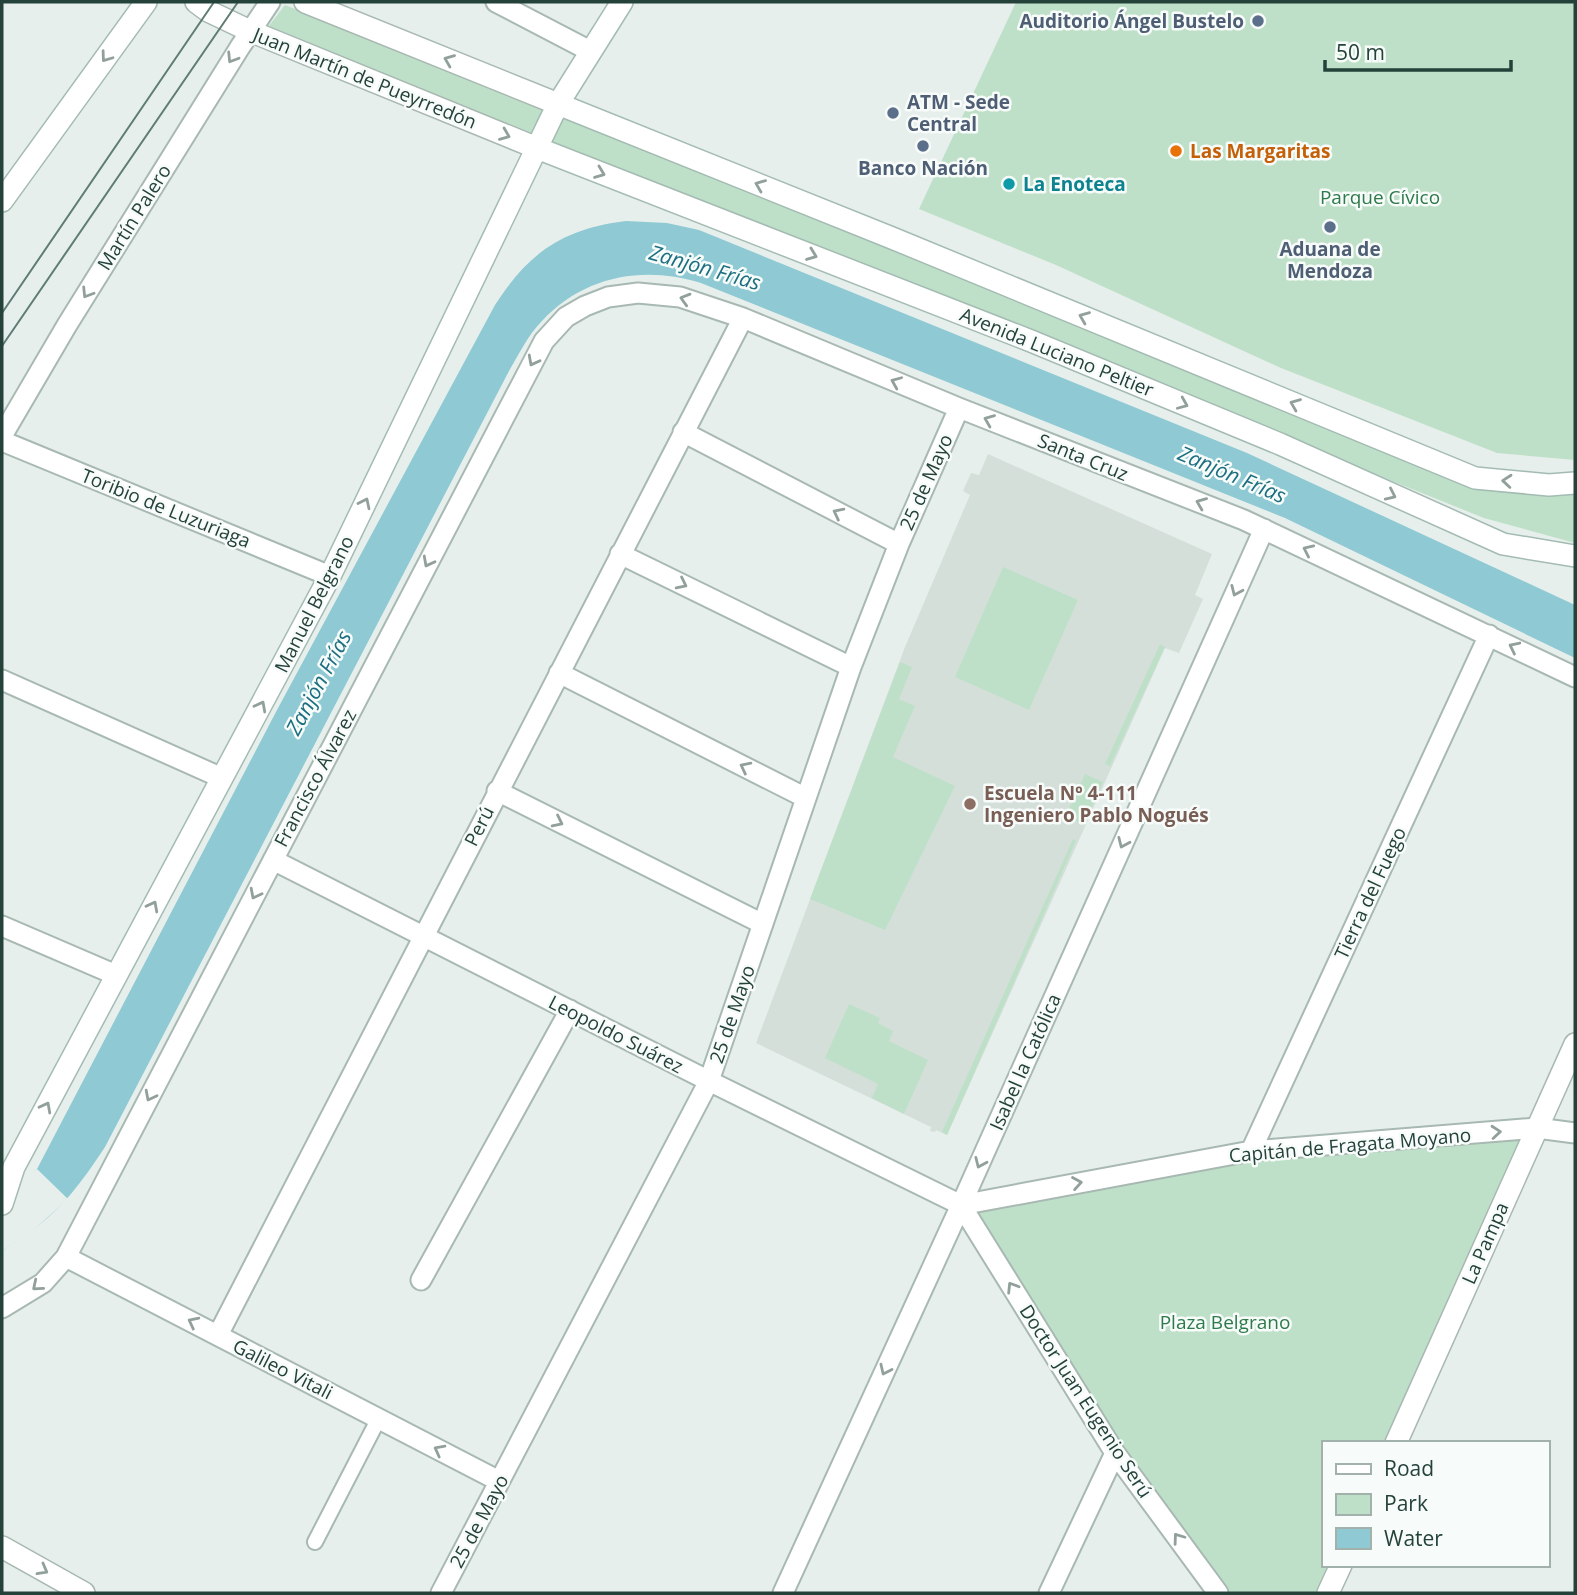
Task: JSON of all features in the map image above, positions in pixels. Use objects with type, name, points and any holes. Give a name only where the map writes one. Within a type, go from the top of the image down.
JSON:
[{"type":"main road","points":[[2,201],[146,2]]},
{"type":"main road","name":"Juan Martín de Pueyrredón","points":[[196,2],[208,11],[250,31],[537,148]]},
{"type":"main road","points":[[305,2],[892,238],[1475,478],[1549,485],[1575,483]]},
{"type":"main road","name":"Manuel Belgrano","points":[[2,1203],[8,1165],[116,975],[330,576],[558,104],[622,2]]},
{"type":"main road","name":"Avenida Luciano Peltier","points":[[537,148],[1031,341],[1280,444],[1503,544],[1575,556]]},
{"type":"main road","name":"La Pampa","points":[[1397,1441],[1575,1044]]},
{"type":"main road","points":[[2,1547],[84,1593]]},
{"type":"main road","points":[[1328,1593],[1339,1567]]},
{"type":"street","name":"Martín Palero","points":[[2,438],[67,325],[270,2]]},
{"type":"street","points":[[496,2],[590,51]]},
{"type":"street","name":"Santa Cruz","points":[[577,310],[608,297],[660,293],[743,318],[959,408],[1264,529],[1575,677]]},
{"type":"street","name":"Francisco Álvarez","points":[[66,1256],[544,341],[556,326],[577,310]]},
{"type":"street","name":"Perú","points":[[218,1335],[743,318]]},
{"type":"street","name":"25 de Mayo","points":[[441,1593],[709,1081],[851,667],[899,544],[959,408]]},
{"type":"street","points":[[683,432],[899,544]]},
{"type":"street","name":"Toribio de Luzuriaga","points":[[2,438],[330,576]]},
{"type":"street","name":"Isabel la Católica","points":[[783,1593],[961,1205],[1264,529]]},
{"type":"street","points":[[620,554],[851,667]]},
{"type":"street","name":"Tierra del Fuego","points":[[1251,1151],[1489,635]]},
{"type":"street","points":[[559,673],[806,798]]},
{"type":"street","points":[[2,680],[222,778]]},
{"type":"street","points":[[497,791],[763,924]]},
{"type":"street","name":"Leopoldo Suárez","points":[[273,860],[709,1081],[961,1205]]},
{"type":"street","points":[[2,926],[116,975]]},
{"type":"street","points":[[421,1280],[570,1010]]},
{"type":"street","name":"Capitán de Fragata Moyano","points":[[961,1205],[1251,1151],[1537,1128],[1575,1133]]},
{"type":"street","name":"Doctor Juan Eugenio Serú","points":[[961,1205],[1115,1453],[1218,1593]]},
{"type":"street","points":[[2,1308],[43,1283],[66,1256]]},
{"type":"street","name":"Galileo Vitali","points":[[66,1256],[499,1481]]},
{"type":"street","points":[[315,1542],[379,1418]]},
{"type":"street","points":[[1049,1593],[1115,1453]]},
{"type":"shaded area","name":"Escuela Nº 4-111 Ingeniero Pablo Nogués","points":[[988,454],[1212,554],[1195,595],[1203,599],[1179,653],[1165,648],[947,1135],[936,1130],[930,1131],[931,1127],[756,1043],[905,647],[970,495],[963,491],[971,473],[979,475]]},
{"type":"green space","name":"Parque Cívico","points":[[1016,2],[1575,2],[1575,460],[1497,453],[1281,368],[1056,265],[919,209]]},
{"type":"green space","points":[[285,5],[1474,485],[1575,488],[1575,543],[1484,518],[531,135],[264,32]]},
{"type":"green space","points":[[1003,567],[1078,600],[1029,710],[955,677]]},
{"type":"green space","points":[[1160,644],[1165,647],[1110,766],[1105,764]]},
{"type":"green space","points":[[900,662],[912,667],[899,699],[915,706],[893,757],[955,786],[885,930],[810,899]]},
{"type":"green space","points":[[1085,774],[1103,782],[1084,825],[1065,817]]},
{"type":"green space","points":[[1073,839],[1076,841],[947,1135],[942,1132]]},
{"type":"green space","points":[[849,1004],[880,1018],[878,1023],[893,1031],[889,1041],[928,1060],[904,1114],[872,1098],[878,1084],[825,1058]]},
{"type":"green space","name":"Plaza Belgrano","points":[[1528,1136],[1391,1441],[1322,1441],[1322,1567],[1334,1567],[1322,1593],[1225,1593],[1124,1456],[971,1209],[1251,1158]]},
{"type":"water","name":"Zanjón Frías","points":[[626,221],[667,223],[699,230],[1247,453],[1575,605],[1575,658],[1285,518],[701,283],[658,275],[636,275],[595,284],[559,306],[537,326],[520,351],[105,1147],[60,1206],[2,1251],[2,1194],[37,1169],[277,710],[495,305],[521,271],[550,246],[584,230]]},
{"type":"pier","points":[[37,1169],[68,1199],[28,1235],[2,1251],[2,1194]]},
{"type":"tram line","points":[[2,313],[214,2]]},
{"type":"tram line","points":[[2,346],[238,2]]},
{"type":"place","name":"Auditorio Ángel Bustelo","points":[[1258,21]]},
{"type":"place","name":"ATM - Sede Central","points":[[893,113]]},
{"type":"place","name":"Banco Nación","points":[[923,146]]},
{"type":"place","name":"Las Margaritas","points":[[1176,151]]},
{"type":"place","name":"La Enoteca","points":[[1009,184]]},
{"type":"place","name":"Aduana de Mendoza","points":[[1330,227]]},
{"type":"place","name":"Escuela Nº 4-111 Ingeniero Pablo Nogués","points":[[970,804]]}]
